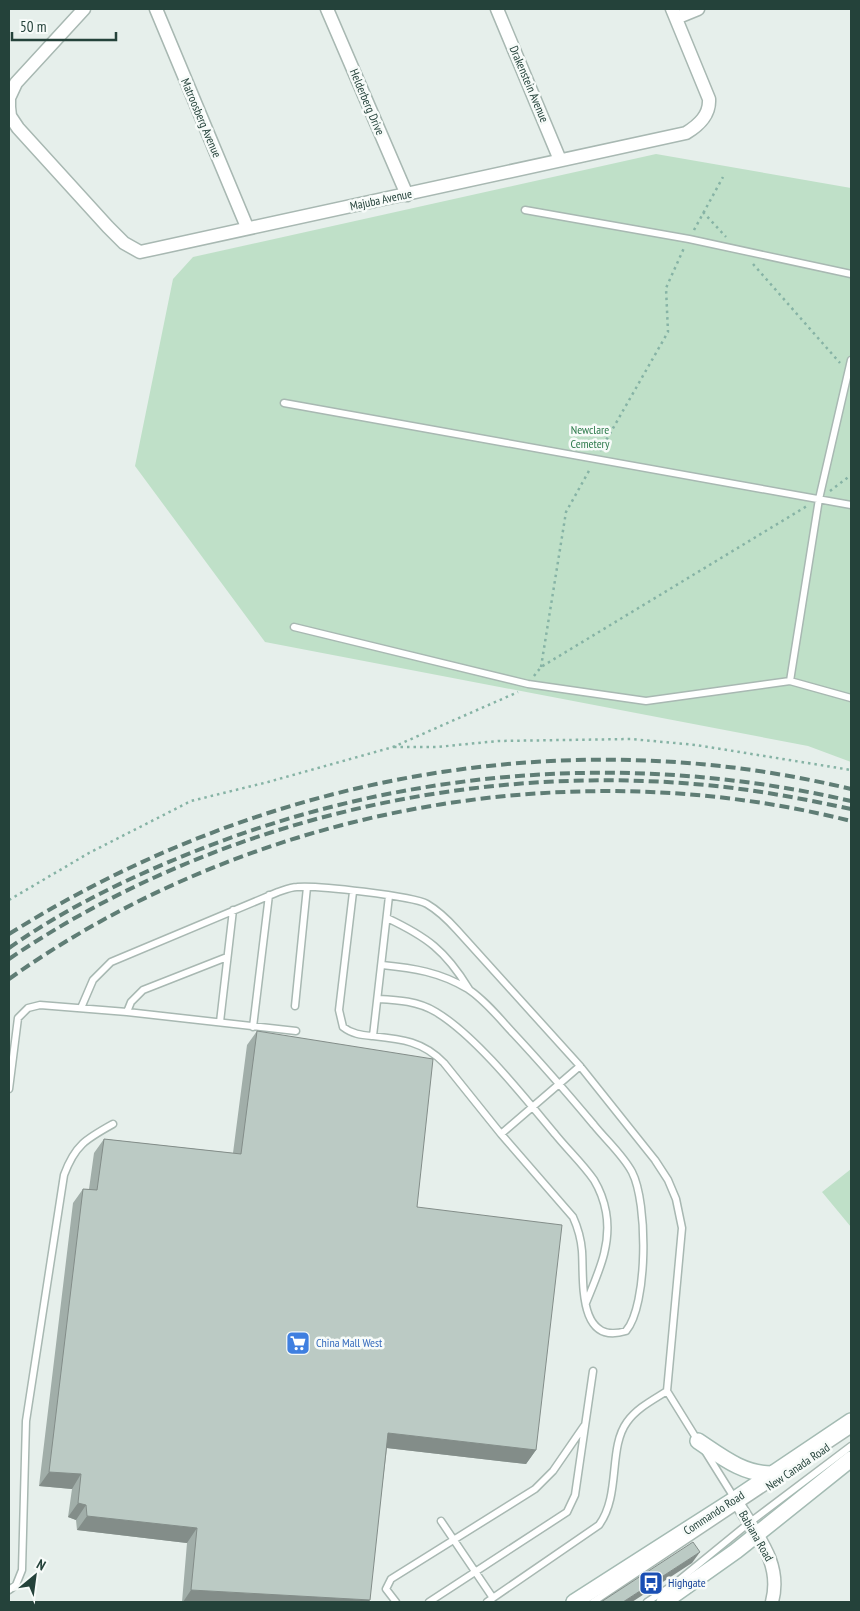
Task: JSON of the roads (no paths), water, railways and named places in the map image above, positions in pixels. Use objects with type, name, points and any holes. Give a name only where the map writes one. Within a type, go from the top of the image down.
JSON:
[{"type":"main road","name":"Commando Road","points":[[574,1602],[737,1503],[772,1474],[851,1421]]},
{"type":"main road","points":[[698,1441],[744,1470],[760,1474],[772,1474]]},
{"type":"main road","points":[[664,1602],[753,1528],[851,1459]]},
{"type":"street","points":[[9,98],[23,74],[84,9]]},
{"type":"street","name":"Matroosberg Avenue","points":[[156,9],[247,227]]},
{"type":"street","name":"Helderberg Drive","points":[[327,9],[407,195]]},
{"type":"street","name":"Drakenstein Avenue","points":[[497,9],[560,160]]},
{"type":"street","points":[[674,14],[698,9]]},
{"type":"street","name":"Majuba Avenue","points":[[9,98],[10,116],[18,128],[108,227],[130,247],[140,252],[146,252],[247,227],[407,195],[686,133],[702,122],[707,113],[709,100],[674,14]]},
{"type":"street","name":"Babiana Road","points":[[737,1503],[753,1528],[776,1574],[776,1586],[772,1602]]},
{"type":"lane","points":[[525,210],[689,238],[851,274]]},
{"type":"lane","points":[[790,681],[819,499],[851,360]]},
{"type":"lane","points":[[284,403],[851,505]]},
{"type":"lane","points":[[294,627],[528,684],[646,701],[790,681],[851,698]]},
{"type":"lane","points":[[81,1008],[93,980],[111,962],[269,895],[296,887],[389,896],[426,903],[442,914],[580,1066],[655,1160],[668,1180],[676,1199],[682,1228],[667,1391],[737,1503]]},
{"type":"lane","points":[[295,1006],[307,887]]},
{"type":"lane","points":[[353,892],[338,1010],[343,1027],[349,1032],[414,1042],[434,1053],[573,1217],[579,1232],[582,1249],[585,1304],[588,1316],[596,1326],[606,1332],[617,1333],[626,1331],[632,1324],[640,1289],[644,1241],[642,1207],[632,1171],[560,1083],[497,1015],[470,990],[457,970],[437,947],[419,933],[387,918]]},
{"type":"lane","points":[[253,1027],[269,895]]},
{"type":"lane","points":[[373,1036],[389,896]]},
{"type":"lane","points":[[220,1022],[233,910]]},
{"type":"lane","points":[[127,1012],[131,1002],[143,990],[227,957]]},
{"type":"lane","points":[[382,964],[418,968],[444,976],[470,990]]},
{"type":"lane","points":[[378,999],[400,1000],[420,1004],[447,1019],[481,1052],[532,1107],[594,1180],[602,1195],[606,1214],[607,1242],[603,1262],[585,1304]]},
{"type":"lane","points":[[9,1089],[16,1025],[21,1014],[28,1008],[40,1005],[127,1012],[296,1032]]},
{"type":"lane","points":[[501,1134],[580,1066]]},
{"type":"lane","points":[[9,1590],[16,1585],[22,1570],[26,1421],[64,1175],[71,1157],[83,1141],[113,1124]]},
{"type":"lane","points":[[429,1602],[567,1512],[575,1495],[593,1371]]},
{"type":"lane","points":[[441,1521],[476,1573],[490,1600],[598,1525],[608,1507],[621,1434],[626,1423],[634,1413],[667,1391]]},
{"type":"lane","points":[[396,1602],[386,1588],[391,1580],[535,1489],[553,1472],[586,1423]]},
{"type":"lane","name":"New Canada Road","points":[[594,1602],[737,1503],[851,1430]]},
{"type":"lane","name":"New Canada Road","points":[[647,1602],[753,1528],[851,1446]]},
{"type":"railway","points":[[9,934],[105,880],[205,835],[309,801],[415,776],[524,763],[633,760],[742,769],[851,789]]},
{"type":"railway","points":[[9,948],[48,922],[90,899],[176,859],[257,829],[340,805],[424,787],[509,777],[595,773],[680,775],[766,785],[851,801]]},
{"type":"railway","points":[[9,959],[89,910],[173,869],[261,836],[352,810],[444,792],[538,782],[632,781],[741,789],[788,796],[851,809]]},
{"type":"railway","points":[[9,979],[102,920],[201,872],[305,835],[413,809],[522,795],[633,791],[743,800],[851,821]]},
{"type":"place","name":"China Mall West","points":[[298,1343]]},
{"type":"place","name":"Highgate","points":[[651,1583]]},
{"type":"park label","name":"Newclare Cemetery","points":[[590,437]]}]
